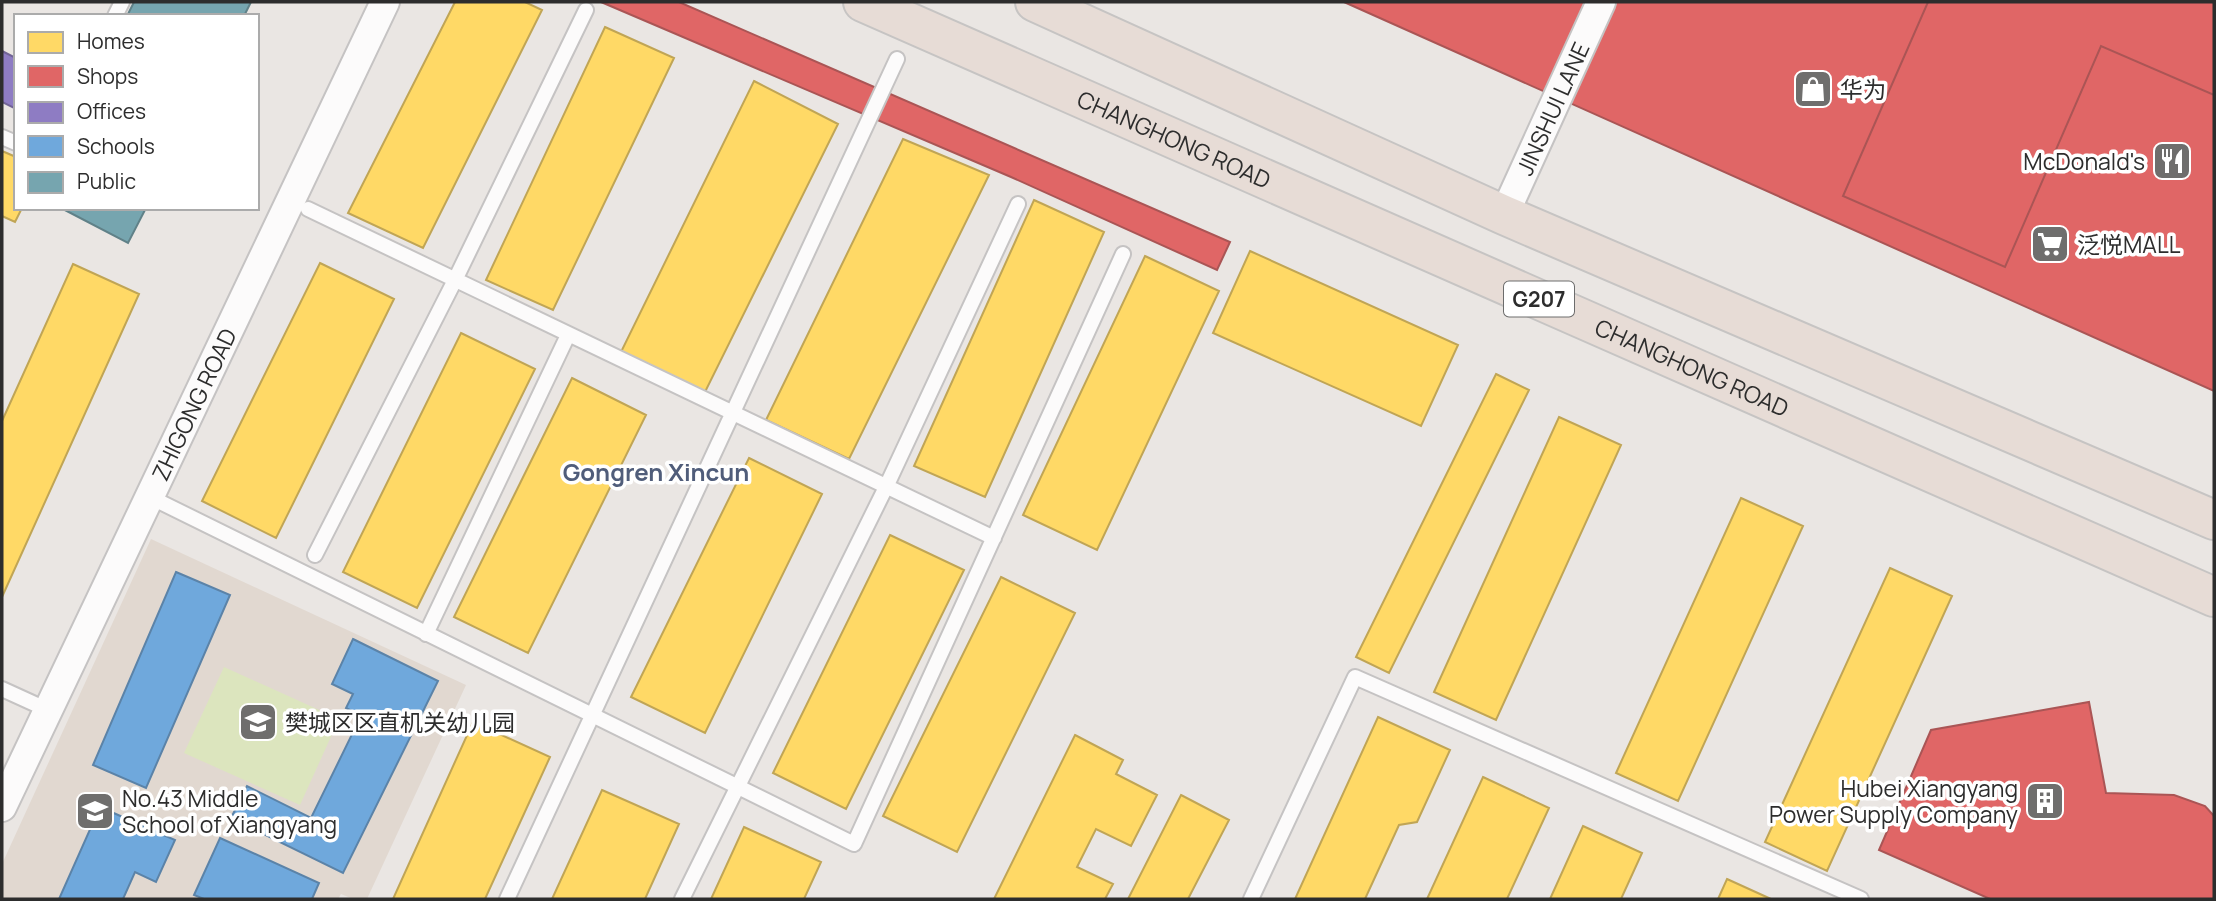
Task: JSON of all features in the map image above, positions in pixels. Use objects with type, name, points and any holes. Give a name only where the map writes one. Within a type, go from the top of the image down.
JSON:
[{"type":"highway","name":"CHANGHONG ROAD","points":[[863,2],[2214,597]]},
{"type":"highway","name":"G207","points":[[1035,2],[1504,215],[2214,520]]},
{"type":"street","name":"ZHIGONG ROAD","points":[[2,807],[385,2]]},
{"type":"street","name":"JINSHUI LANE","points":[[1504,215],[1601,2]]},
{"type":"lane","points":[[315,555],[455,280],[586,10]]},
{"type":"lane","points":[[507,899],[897,59]]},
{"type":"lane","points":[[682,899],[886,487],[1018,204]]},
{"type":"lane","points":[[308,209],[993,538]]},
{"type":"lane","points":[[150,497],[854,844],[1123,254]]},
{"type":"lane","points":[[426,634],[568,335]]},
{"type":"lane","points":[[1251,899],[1354,677],[1861,899]]},
{"type":"lane","points":[[2,689],[48,710]]},
{"type":"shaded area","name":"樊城区区直机关幼儿园","points":[[151,539],[466,685],[367,899],[353,899],[341,894],[338,899],[2,899],[2,864]]},
{"type":"green space","points":[[224,667],[339,719],[300,805],[184,753]]},
{"type":"building: Homes","points":[[455,2],[525,2],[542,10],[423,248],[348,213]]},
{"type":"building: Homes","points":[[605,27],[674,58],[553,310],[486,280]]},
{"type":"building: Homes","points":[[754,81],[838,124],[704,394],[620,354]]},
{"type":"building: Homes","points":[[903,139],[989,175],[849,459],[766,420]]},
{"type":"building: Homes","points":[[2,151],[14,156],[14,210],[21,210],[15,222],[2,216]]},
{"type":"building: Homes","points":[[1034,200],[1104,232],[985,497],[914,466]]},
{"type":"building: Homes","points":[[1250,251],[1458,345],[1421,426],[1213,333]]},
{"type":"building: Homes","points":[[1145,256],[1219,291],[1097,550],[1023,515]]},
{"type":"building: Homes","points":[[320,263],[394,299],[276,538],[202,501]]},
{"type":"building: Homes","points":[[73,264],[139,294],[2,597],[2,421]]},
{"type":"building: Homes","points":[[461,333],[535,369],[417,608],[343,572]]},
{"type":"building: Homes","points":[[1496,374],[1529,390],[1389,673],[1356,657]]},
{"type":"building: Homes","points":[[572,378],[646,415],[528,653],[454,617]]},
{"type":"building: Homes","points":[[1559,417],[1621,445],[1496,720],[1434,692]]},
{"type":"building: Homes","points":[[749,458],[822,494],[705,733],[631,697]]},
{"type":"building: Homes","points":[[1741,498],[1803,526],[1678,801],[1616,773]]},
{"type":"building: Homes","points":[[890,535],[964,570],[846,809],[773,773]]},
{"type":"building: Homes","points":[[1890,568],[1952,596],[1827,871],[1765,842]]},
{"type":"building: Homes","points":[[1001,577],[1075,613],[957,852],[883,816]]},
{"type":"building: Homes","points":[[1378,717],[1450,750],[1417,822],[1399,825],[1365,899],[1295,899]]},
{"type":"building: Homes","points":[[473,722],[550,757],[485,899],[393,899]]},
{"type":"building: Homes","points":[[1075,735],[1123,760],[1116,774],[1157,795],[1131,846],[1096,829],[1077,867],[1113,884],[1105,899],[994,899]]},
{"type":"building: Homes","points":[[1483,777],[1549,808],[1507,899],[1427,899]]},
{"type":"building: Homes","points":[[602,790],[679,824],[645,899],[552,899]]},
{"type":"building: Homes","points":[[1181,795],[1229,820],[1188,899],[1128,899]]},
{"type":"building: Homes","points":[[1583,826],[1642,853],[1621,899],[1550,899]]},
{"type":"building: Homes","points":[[744,827],[821,862],[804,899],[711,899]]},
{"type":"building: Homes","points":[[1727,879],[1771,899],[1718,899]]},
{"type":"building: Shops","points":[[601,2],[679,2],[1230,242],[1217,270],[1011,177]]},
{"type":"building: Shops","name":"泛悦MALL","points":[[1344,2],[2214,2],[2214,391]]},
{"type":"building: Shops","points":[[1928,2],[2214,2],[2214,95],[2101,46],[2005,267],[1843,196]]},
{"type":"building: Shops","name":"Hubei Xiangyang Power Supply Company","points":[[2089,702],[2106,793],[2174,795],[2205,806],[2214,816],[2214,899],[1990,899],[1879,850],[1931,730]]},
{"type":"building: Offices","points":[[2,51],[14,57],[14,108],[2,102]]},
{"type":"building: Schools","points":[[176,572],[230,595],[146,788],[93,765]]},
{"type":"building: Schools","points":[[353,639],[438,681],[343,873],[231,818],[247,786],[311,818],[361,716],[346,708],[353,694],[332,684]]},
{"type":"building: Schools","points":[[100,807],[175,840],[156,882],[135,872],[123,899],[59,899]]},
{"type":"building: Schools","points":[[220,838],[319,883],[312,899],[204,899],[194,895]]},
{"type":"building: Public","points":[[134,2],[251,2],[245,14],[128,14]]},
{"type":"building: Public","points":[[65,210],[145,210],[128,243]]},
{"type":"place","name":"华为","points":[[1813,89]]},
{"type":"place","name":"McDonald's","points":[[2172,161]]},
{"type":"place","name":"泛悦MALL","points":[[2050,244]]},
{"type":"place","name":"樊城区区直机关幼儿园","points":[[258,722]]},
{"type":"place","name":"Hubei Xiangyang Power Supply Company","points":[[2045,801]]},
{"type":"place","name":"No.43 Middle School of Xiangyang","points":[[95,811]]},
{"type":"district","name":"Gongren Xincun","points":[[656,471]]}]
